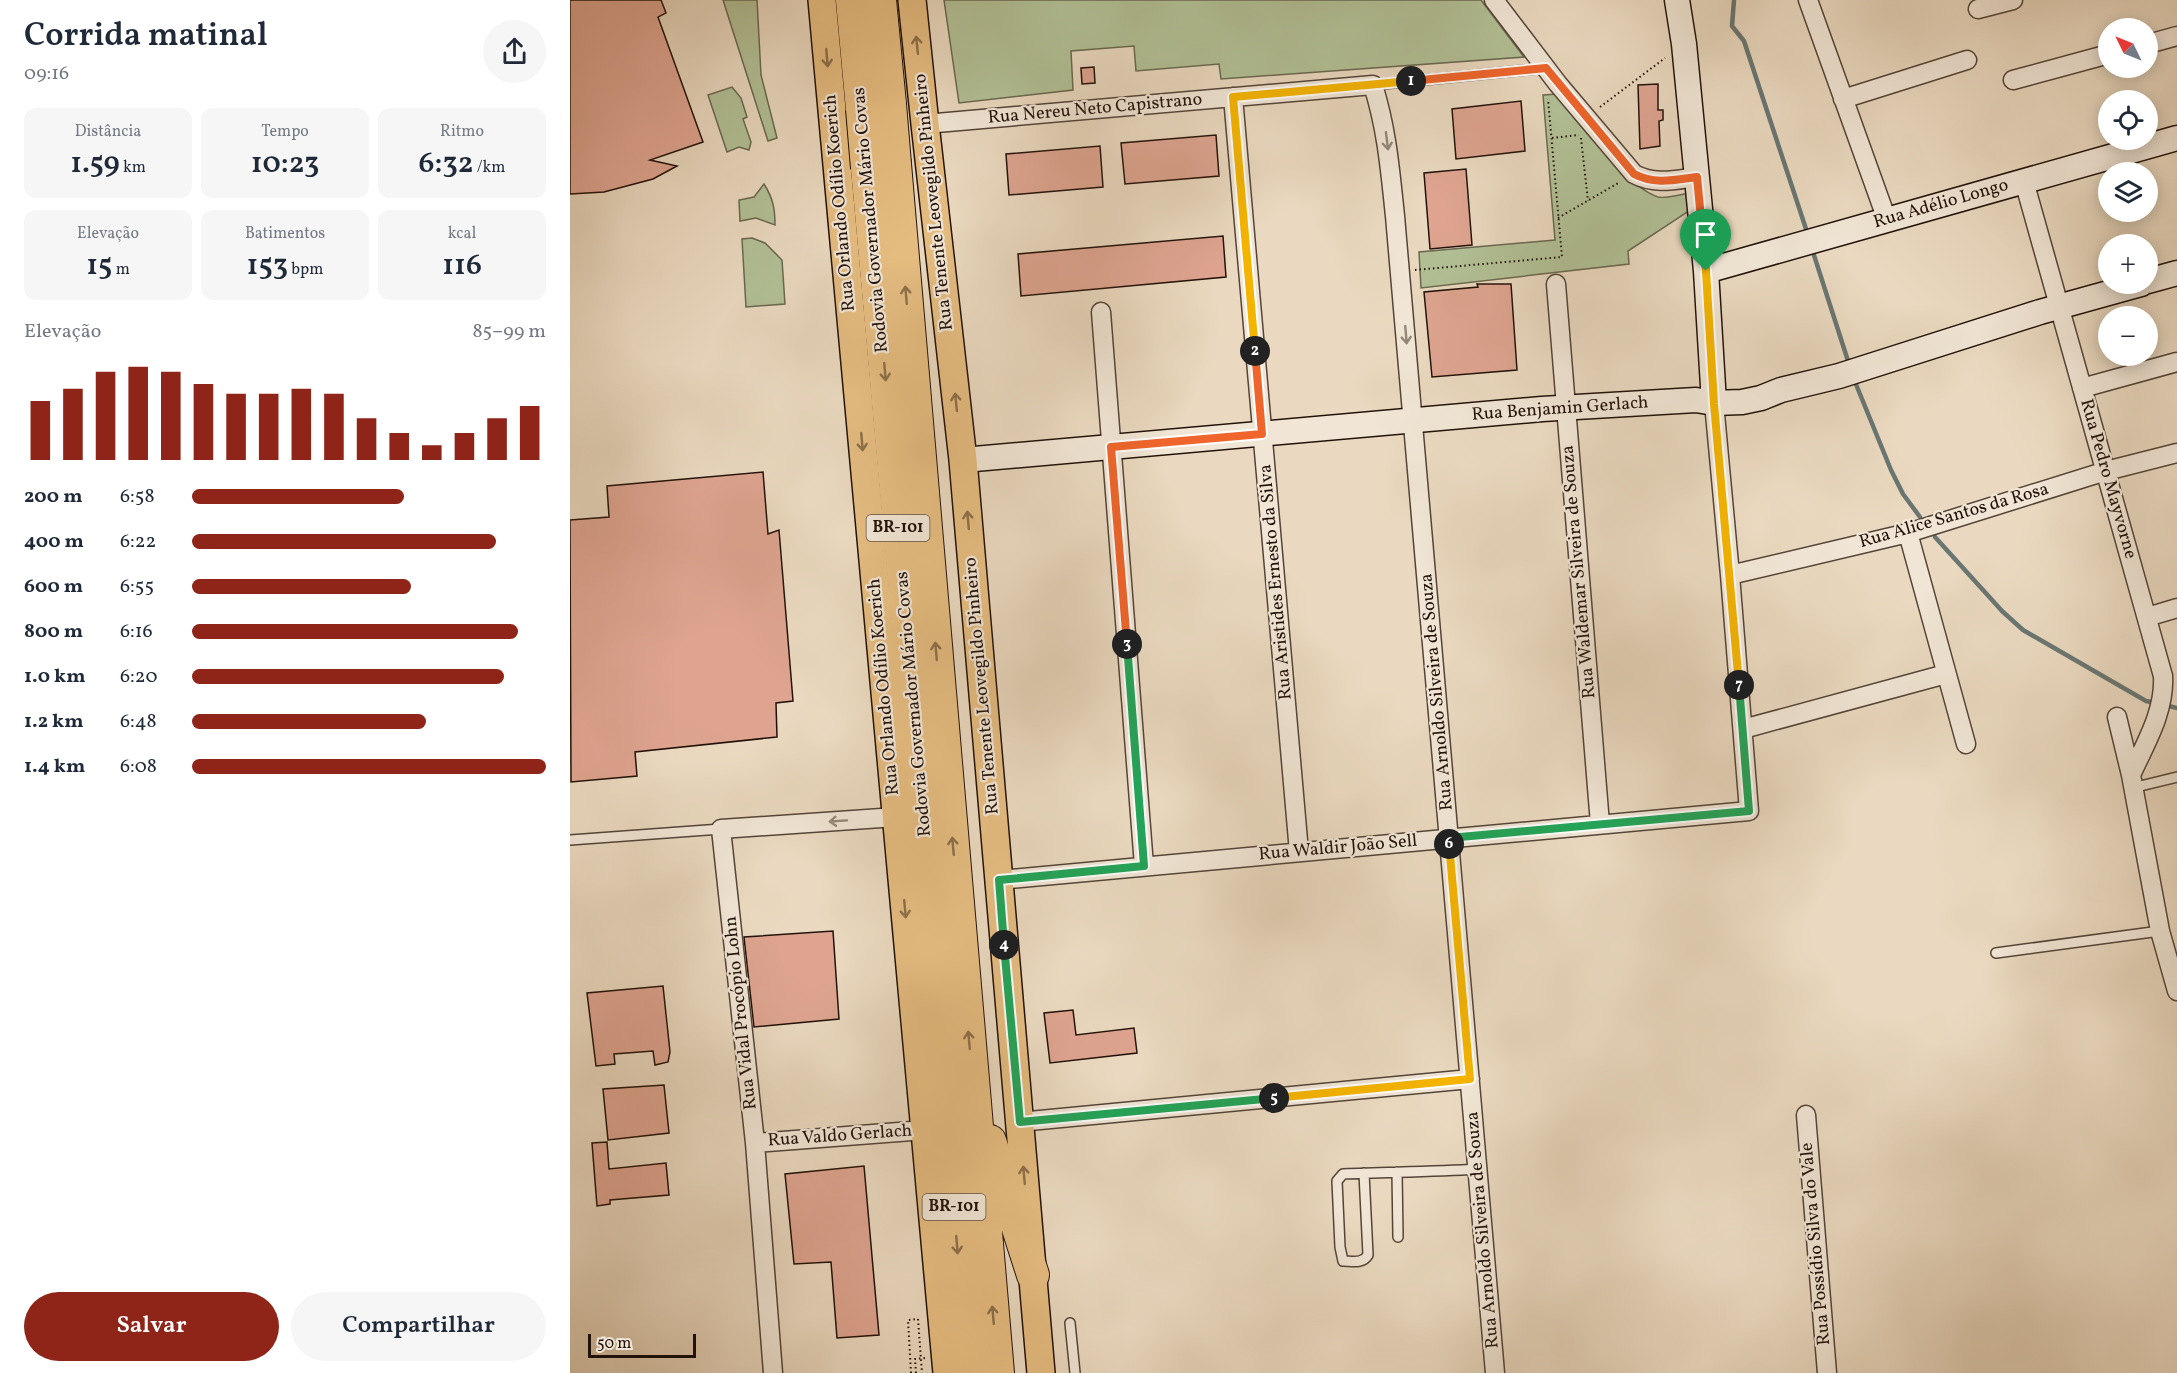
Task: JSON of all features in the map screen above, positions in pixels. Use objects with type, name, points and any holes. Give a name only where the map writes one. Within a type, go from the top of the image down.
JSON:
[{"type":"highway","name":"Rodovia Governador Mário Covas","points":[[852,0],[876,106]]},
{"type":"highway","name":"Rodovia Governador Mário Covas","points":[[880,0],[876,106],[881,166],[974,1098],[998,1373]]},
{"type":"highway","name":"Rodovia Governador Mário Covas","points":[[881,166],[940,1040],[969,1373]]},
{"type":"highway","points":[[933,1218],[940,1040]]},
{"type":"highway","points":[[974,1098],[1033,1275]]},
{"type":"main road","name":"Rua Orlando Odílio Koerich","points":[[822,0],[947,1373]]},
{"type":"main road","name":"Rua Tenente Leovegildo Pinheiro","points":[[912,0],[963,460],[1041,1373]]},
{"type":"main road","points":[[1677,0],[1684,44],[1706,271],[1714,404]]},
{"type":"main road","points":[[833,133],[924,124]]},
{"type":"main road","name":"Rua Adélio Longo","points":[[1706,271],[2177,138]]},
{"type":"main road","points":[[2158,278],[2177,273]]},
{"type":"main road","name":"Rua Benjamin Gerlach","points":[[963,460],[1564,408],[1696,400],[1714,404],[1742,402],[1839,376],[2103,294]]},
{"type":"street","points":[[1494,0],[1582,120],[1634,174],[1648,181],[1661,182],[1697,177]]},
{"type":"street","points":[[1808,0],[1887,220]]},
{"type":"street","points":[[1978,9],[2013,0]]},
{"type":"street","points":[[2158,41],[2177,36]]},
{"type":"street","points":[[2013,80],[2098,57]]},
{"type":"street","points":[[1844,99],[1967,60]]},
{"type":"street","name":"Rua Nereu Neto Capistrano","points":[[924,124],[1373,85]]},
{"type":"street","name":"Rua Arnoldo Silveira de Souza","points":[[1373,85],[1387,137],[1400,271],[1495,1373]]},
{"type":"street","name":"Rua Aristides Ernesto da Silva","points":[[1233,97],[1299,852]]},
{"type":"street","name":"Rua Pedro Mayvorne","points":[[2024,181],[2147,617],[2164,690],[2160,709],[2131,781]]},
{"type":"street","name":"Rua Waldemar Silveira de Souza","points":[[1556,284],[1564,408],[1600,824]]},
{"type":"street","points":[[1101,312],[1144,866]]},
{"type":"street","points":[[2082,388],[2177,362]]},
{"type":"street","points":[[1714,404],[1743,729],[1946,674]]},
{"type":"street","name":"Rua Alice Santos da Rosa","points":[[1730,575],[1908,533],[2106,471],[2177,453]]},
{"type":"street","points":[[1908,533],[1966,744]]},
{"type":"street","points":[[2147,617],[2177,608]]},
{"type":"street","points":[[2117,717],[2160,931],[2177,992]]},
{"type":"street","name":"Rua Waldir João Sell","points":[[999,880],[1749,811],[1743,729]]},
{"type":"street","points":[[721,829],[897,817]]},
{"type":"street","name":"Rua Vidal Procópio Lohn","points":[[721,829],[755,1143],[773,1373]]},
{"type":"street","points":[[1020,1122],[1470,1079]]},
{"type":"street","name":"Rua Possídio Silva do Vale","points":[[1806,1115],[1827,1373]]},
{"type":"street","name":"Rua Valdo Gerlach","points":[[755,1143],[925,1130]]},
{"type":"lane","points":[[1373,85],[1546,68]]},
{"type":"lane","points":[[2131,781],[2177,777]]},
{"type":"lane","points":[[570,840],[721,829]]},
{"type":"lane","points":[[1996,953],[2160,931]]},
{"type":"lane","points":[[1364,1173],[1368,1255],[1360,1262],[1343,1261],[1340,1247],[1337,1181],[1343,1174],[1364,1173],[1477,1169]]},
{"type":"lane","points":[[1397,1172],[1398,1237]]},
{"type":"lane","points":[[1070,1323],[1075,1373]]},
{"type":"path","points":[[1552,138],[1582,120],[1684,44]]},
{"type":"path","points":[[1400,271],[1562,257],[1546,68]]},
{"type":"path","points":[[1582,120],[1588,201]]},
{"type":"path","points":[[1558,218],[1634,174]]},
{"type":"path","points":[[911,1373],[908,1320],[918,1319],[922,1373]]},
{"type":"green space","points":[[723,0],[757,0],[761,75],[777,138],[768,141]]},
{"type":"green space","points":[[944,0],[1481,0],[1524,57],[1221,79],[1219,64],[1136,71],[1134,46],[1071,51],[1073,90],[959,103]]},
{"type":"green space","points":[[732,87],[741,98],[747,117],[743,119],[751,142],[749,150],[739,147],[727,152],[708,95]]},
{"type":"green space","points":[[1558,94],[1604,152],[1631,180],[1645,191],[1658,197],[1690,193],[1692,209],[1628,251],[1629,264],[1421,288],[1419,252],[1555,240],[1543,95]]},
{"type":"green space","points":[[764,184],[773,204],[775,225],[756,218],[740,221],[739,200],[754,197]]},
{"type":"green space","points":[[752,238],[765,243],[782,260],[785,304],[746,307],[742,239]]},
{"type":"building","points":[[570,0],[661,0],[666,13],[658,17],[703,142],[650,160],[677,166],[653,179],[604,192],[570,194]]},
{"type":"building","points":[[1094,67],[1095,83],[1082,84],[1081,68]]},
{"type":"building","points":[[1658,84],[1658,110],[1663,110],[1663,120],[1659,121],[1660,146],[1640,149],[1638,85]]},
{"type":"building","points":[[1521,101],[1525,151],[1456,159],[1452,109]]},
{"type":"building","points":[[1216,135],[1219,176],[1125,184],[1121,143]]},
{"type":"building","points":[[1100,146],[1103,187],[1009,195],[1006,154]]},
{"type":"building","points":[[1466,169],[1472,245],[1430,249],[1424,173]]},
{"type":"building","points":[[1223,236],[1226,277],[1021,296],[1018,254]]},
{"type":"building","points":[[1477,284],[1511,284],[1517,370],[1432,377],[1424,292],[1478,287]]},
{"type":"building","points":[[763,472],[768,534],[779,530],[793,701],[776,703],[777,737],[635,752],[637,776],[571,782],[570,520],[609,517],[607,486]]},
{"type":"building","points":[[833,931],[839,1019],[754,1027],[744,937]]},
{"type":"building","points":[[663,986],[670,1052],[668,1062],[655,1065],[653,1051],[614,1054],[615,1064],[596,1066],[587,993]]},
{"type":"building","points":[[1073,1010],[1076,1035],[1134,1028],[1137,1053],[1050,1063],[1044,1013]]},
{"type":"building","points":[[664,1085],[669,1133],[608,1140],[603,1089]]},
{"type":"building","points":[[607,1142],[609,1169],[666,1163],[669,1195],[610,1200],[610,1204],[597,1206],[592,1143]]},
{"type":"building","points":[[864,1166],[879,1335],[837,1338],[831,1262],[794,1264],[785,1174]]},
{"type":"waterway","points":[[1734,0],[1732,26],[1744,41],[1808,235]]},
{"type":"waterway","points":[[1812,249],[1849,364]]},
{"type":"waterway","points":[[1853,377],[1891,470],[1903,494],[1920,517]]},
{"type":"waterway","points":[[1935,537],[2002,611],[2023,630],[2146,701],[2157,703]]},
{"type":"waterway","points":[[2165,705],[2177,708]]},
{"type":"route","points":[[1546,68],[1634,174],[1648,181],[1661,182],[1697,177],[1706,271],[1714,404],[1749,811],[1449,838],[1470,1079],[1020,1122],[999,880],[1144,866],[1111,447],[1262,434],[1233,97],[1546,68]]}]
